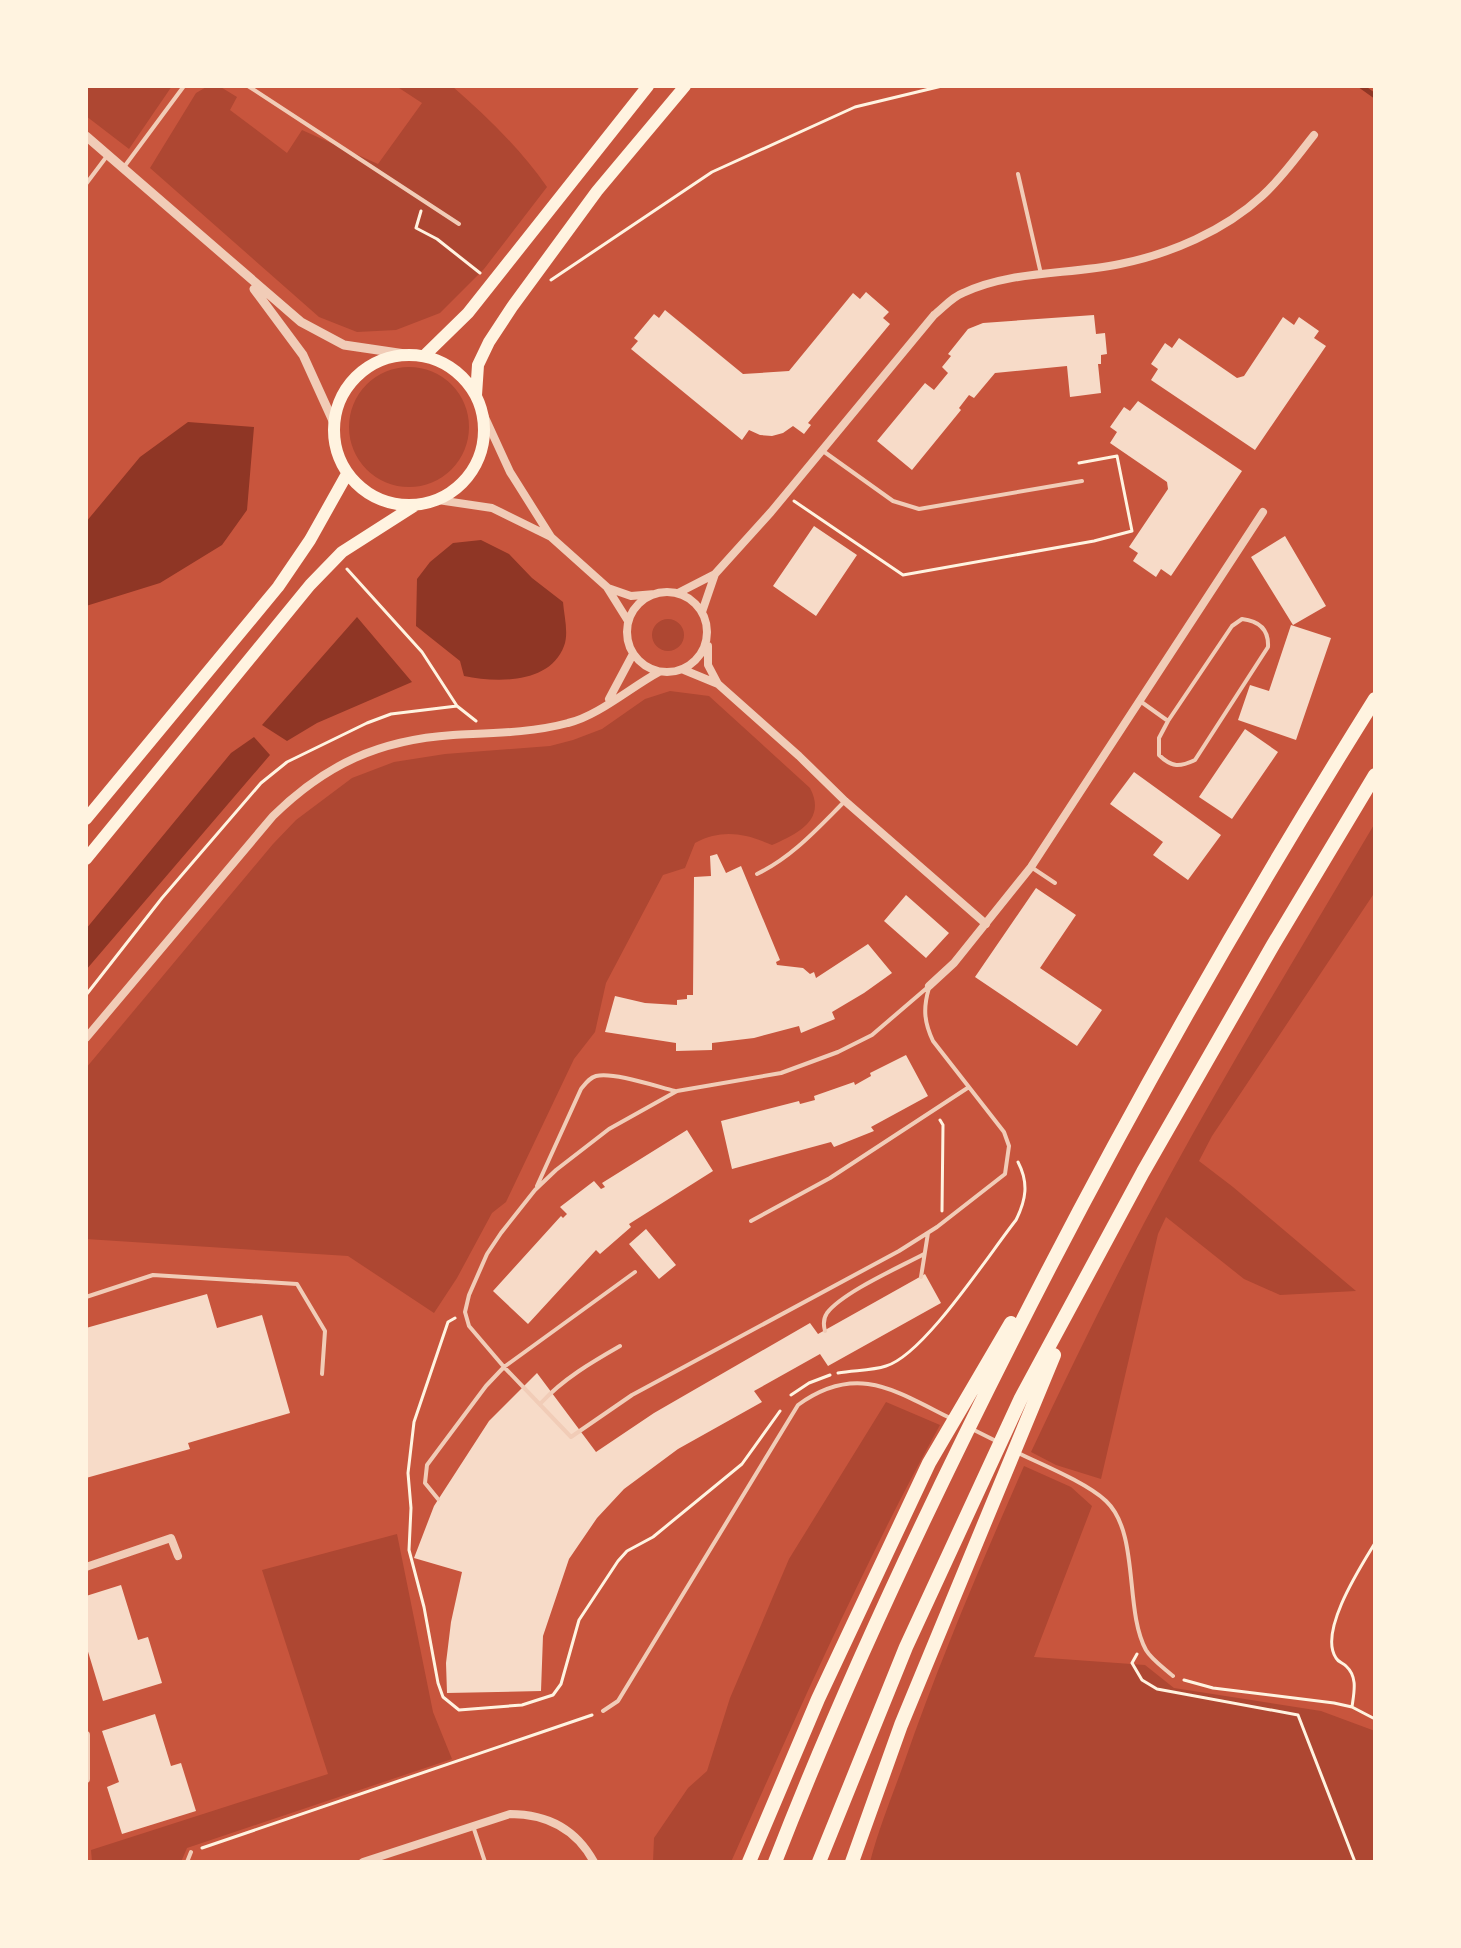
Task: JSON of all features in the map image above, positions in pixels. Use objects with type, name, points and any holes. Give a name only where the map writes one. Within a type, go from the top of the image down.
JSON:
[{"type":"highway","points":[[749,1862],[818,1699],[929,1463],[1086,1195],[1287,840],[1375,699]]},
{"type":"highway","points":[[819,1862],[925,1606],[1021,1398],[1273,945],[1375,775]]},
{"type":"highway","points":[[775,1862],[850,1682],[950,1463],[1086,1195]]},
{"type":"highway","points":[[852,1862],[901,1725],[1081,1288]]},
{"type":"main road","points":[[424,356],[468,313],[648,86]]},
{"type":"main road","points":[[476,395],[478,365],[512,307],[597,191],[685,86]]},
{"type":"main road","points":[[86,859],[336,557],[414,506],[438,500],[455,490],[473,470],[483,443],[482,411],[476,395],[459,373],[424,356],[405,354],[368,366],[346,387],[333,421],[337,454],[347,474],[367,493],[389,503],[414,506]]},
{"type":"main road","points":[[86,819],[278,587],[310,540],[347,474]]},
{"type":"street","points":[[608,588],[631,596],[678,593],[715,574],[934,315],[960,294],[998,280],[1117,265],[1192,241],[1223,224],[1262,196],[1314,135]]},
{"type":"street","points":[[86,136],[301,322],[344,345],[405,354]]},
{"type":"street","points":[[236,268],[303,355],[333,421]]},
{"type":"street","points":[[482,411],[510,472],[551,537]]},
{"type":"street","points":[[438,500],[492,508],[551,537],[608,588],[628,621]]},
{"type":"street","points":[[929,986],[954,963],[1031,867],[1113,746],[1139,700],[1263,512]]},
{"type":"street","points":[[702,612],[715,574]]},
{"type":"street","points":[[678,593],[692,600],[702,612],[707,624],[708,665],[718,684]]},
{"type":"street","points":[[655,594],[643,600],[628,621],[627,632],[633,654],[644,666],[659,672],[684,670],[696,662],[708,637]]},
{"type":"street","points":[[607,703],[633,654]]},
{"type":"street","points":[[684,670],[718,684],[845,801],[986,924]]},
{"type":"street","points":[[86,1038],[273,816],[322,774],[347,760],[397,743],[426,737],[546,729],[573,722],[659,672]]},
{"type":"street","points":[[86,1567],[171,1538],[178,1556]]},
{"type":"street","points":[[86,1735],[86,1779]]},
{"type":"street","points":[[363,1862],[510,1814],[531,1814],[547,1819],[585,1846],[594,1862]]},
{"type":"lane","points":[[124,167],[184,86]]},
{"type":"lane","points":[[248,86],[459,224]]},
{"type":"lane","points":[[86,184],[109,154]]},
{"type":"lane","points":[[1018,174],[1041,274]]},
{"type":"lane","points":[[821,450],[893,501],[919,509],[1082,481]]},
{"type":"lane","points":[[1242,619],[1252,620],[1264,628],[1268,647],[1195,760],[1182,767],[1168,763],[1159,755],[1159,738],[1168,721],[1232,626],[1242,619]]},
{"type":"lane","points":[[1139,700],[1168,721]]},
{"type":"lane","points":[[757,874],[786,857],[845,801]]},
{"type":"lane","points":[[1031,867],[1055,883]]},
{"type":"lane","points":[[929,986],[924,1008],[927,1028],[933,1041],[1004,1132],[1009,1146],[1005,1174],[928,1233],[858,1275],[632,1395],[571,1437],[469,1326],[465,1312],[487,1254],[535,1190],[581,1089],[589,1079],[598,1075],[677,1091],[756,1079],[811,1064],[872,1035],[929,986]]},
{"type":"lane","points":[[751,1221],[830,1178],[969,1087]]},
{"type":"lane","points":[[535,1190],[609,1129],[677,1091]]},
{"type":"lane","points":[[921,1277],[928,1233]]},
{"type":"lane","points":[[825,1331],[823,1321],[841,1301],[924,1254]]},
{"type":"lane","points":[[438,1499],[425,1483],[427,1465],[486,1386],[504,1367],[635,1272]]},
{"type":"lane","points":[[86,1297],[153,1275],[297,1284],[325,1331],[322,1374]]},
{"type":"lane","points":[[541,1403],[581,1369],[620,1346]]},
{"type":"lane","points":[[603,1711],[618,1701],[798,1405],[817,1392],[843,1382],[873,1384],[905,1395],[1067,1477],[1105,1500],[1116,1513],[1124,1540],[1146,1650],[1173,1676]]},
{"type":"lane","points":[[472,1824],[485,1862]]},
{"type":"lane","points":[[187,1862],[191,1852]]},
{"type":"path","points":[[547,283],[712,172],[855,107],[942,86]]},
{"type":"path","points":[[419,197],[421,214],[416,228],[437,239],[494,281]]},
{"type":"path","points":[[784,495],[903,575],[1094,541],[1132,531],[1117,456],[1079,463]]},
{"type":"path","points":[[336,557],[422,652],[457,706],[476,721]]},
{"type":"path","points":[[934,1110],[943,1125],[942,1223]]},
{"type":"path","points":[[790,1396],[798,1388],[834,1374],[886,1367],[938,1324],[1016,1220],[1025,1201],[1025,1179],[1009,1146]]},
{"type":"path","points":[[465,1312],[448,1322],[420,1401],[414,1422],[408,1473],[412,1570],[424,1607],[438,1683],[443,1697],[459,1710],[522,1705],[553,1695],[561,1684],[579,1620],[618,1561],[627,1551],[664,1529],[742,1464],[781,1409]]},
{"type":"path","points":[[1352,1707],[1355,1681],[1349,1669],[1336,1658],[1333,1645],[1335,1621],[1348,1589],[1375,1543]]},
{"type":"path","points":[[1144,1642],[1132,1663],[1142,1680],[1157,1689],[1298,1715],[1355,1862]]},
{"type":"path","points":[[1173,1676],[1213,1688],[1352,1707],[1375,1719]]},
{"type":"path","points":[[191,1852],[603,1711]]},
{"type":"shaded area","points":[[86,86],[172,86],[129,149],[86,116]]},
{"type":"shaded area","points":[[208,86],[219,86],[237,97],[230,110],[287,153],[302,130],[378,164],[422,103],[396,86],[452,86],[526,159],[547,187],[484,269],[440,313],[396,330],[357,332],[319,317],[150,168],[196,93]]},
{"type":"shaded area","points":[[409,367],[432,372],[451,385],[464,404],[469,427],[464,450],[451,469],[432,482],[409,487],[386,482],[367,469],[354,450],[349,427],[354,404],[367,385],[386,372]]},
{"type":"shaded area","points":[[188,422],[254,427],[247,510],[222,545],[160,583],[86,606],[86,522],[140,457]]},
{"type":"shaded area","points":[[481,540],[509,554],[532,578],[563,602],[564,646],[547,668],[535,674],[506,680],[464,676],[460,661],[416,626],[417,579],[430,562],[453,543]]},
{"type":"shaded area","points":[[357,617],[412,682],[317,723],[287,741],[262,725]]},
{"type":"shaded area","points":[[668,619],[679,624],[684,635],[679,646],[668,651],[657,646],[652,635],[657,624]]},
{"type":"shaded area","points":[[670,691],[709,696],[810,788],[815,809],[812,817],[799,831],[772,845],[733,834],[705,839],[695,843],[685,868],[663,875],[606,983],[595,1032],[574,1059],[506,1202],[492,1213],[434,1313],[348,1256],[86,1239],[86,1068],[296,820],[352,778],[394,762],[445,754],[550,746],[602,729],[645,699]]},
{"type":"shaded area","points":[[254,737],[270,755],[86,970],[86,929],[231,753]]},
{"type":"shaded area","points":[[1375,823],[1375,892],[1212,1136],[1199,1161],[1356,1291],[1280,1295],[1244,1279],[1166,1217],[1158,1234],[1101,1479],[1056,1465],[1031,1452],[1098,1313],[1170,1175]]},
{"type":"shaded area","points":[[886,1402],[940,1425],[857,1587],[731,1862],[653,1862],[654,1838],[688,1788],[707,1771],[730,1698],[789,1559]]},
{"type":"shaded area","points":[[1024,1466],[1071,1487],[1092,1506],[1034,1657],[1145,1665],[1174,1688],[1321,1711],[1375,1731],[1375,1862],[870,1862],[931,1688]]},
{"type":"shaded area","points":[[397,1534],[433,1712],[452,1759],[187,1848],[181,1862],[92,1862],[91,1850],[328,1774],[262,1570]]},
{"type":"building","points":[[866,292],[889,312],[883,318],[890,324],[808,423],[811,425],[804,434],[793,426],[772,436],[749,430],[742,440],[631,349],[638,341],[634,338],[654,314],[659,318],[665,310],[743,374],[789,371],[853,293],[860,299]]},
{"type":"building","points":[[1094,315],[1096,334],[1105,333],[1107,354],[1101,355],[1101,364],[1098,364],[1101,393],[1070,397],[1067,366],[995,373],[974,398],[969,395],[959,408],[961,410],[912,470],[877,441],[925,383],[934,390],[948,373],[942,367],[968,329],[983,323]]},
{"type":"building","points":[[1283,317],[1294,325],[1299,317],[1319,331],[1314,338],[1326,346],[1255,450],[1151,380],[1158,369],[1151,364],[1165,343],[1172,348],[1179,338],[1237,378],[1244,376]]},
{"type":"building","points":[[1138,401],[1242,471],[1171,576],[1161,569],[1156,577],[1133,561],[1138,553],[1129,547],[1168,489],[1167,482],[1110,443],[1117,432],[1110,427],[1124,407],[1130,411]]},
{"type":"building","points":[[814,526],[857,555],[816,616],[773,586]]},
{"type":"building","points":[[1285,536],[1326,606],[1293,625],[1251,557]]},
{"type":"building","points":[[1291,625],[1331,638],[1296,740],[1238,720],[1250,685],[1269,691]]},
{"type":"building","points":[[1245,729],[1278,752],[1232,819],[1199,797]]},
{"type":"building","points":[[1134,772],[1221,835],[1188,880],[1153,855],[1163,842],[1110,804]]},
{"type":"building","points":[[717,854],[726,873],[741,866],[780,960],[776,962],[777,965],[803,968],[810,974],[814,972],[816,978],[868,944],[892,973],[832,1012],[835,1019],[801,1033],[799,1026],[754,1038],[712,1043],[712,1050],[676,1051],[676,1043],[605,1032],[615,996],[645,1003],[677,1005],[677,1000],[693,995],[694,877],[711,876],[710,856]]},
{"type":"building","points":[[1036,888],[1076,915],[1040,968],[1102,1010],[1077,1046],[975,977]]},
{"type":"building","points":[[906,895],[949,933],[926,958],[884,921]]},
{"type":"building","points":[[906,1055],[928,1096],[871,1127],[874,1131],[834,1147],[831,1142],[732,1169],[721,1121],[799,1101],[800,1104],[815,1100],[814,1096],[854,1082],[855,1085],[871,1076],[870,1073]]},
{"type":"building","points":[[687,1130],[713,1171],[629,1224],[631,1227],[600,1254],[596,1250],[528,1324],[493,1291],[561,1216],[563,1218],[567,1214],[560,1207],[594,1181],[601,1189],[605,1187],[602,1183]]},
{"type":"building","points":[[646,1229],[676,1265],[659,1279],[629,1244]]},
{"type":"building","points":[[925,1274],[941,1303],[828,1366],[820,1354],[754,1391],[762,1402],[678,1449],[624,1489],[597,1518],[569,1559],[543,1636],[541,1691],[447,1693],[446,1663],[451,1622],[462,1572],[414,1558],[434,1506],[489,1421],[537,1373],[596,1452],[654,1413],[810,1323],[818,1334]]},
{"type":"building","points":[[207,1294],[217,1328],[262,1315],[290,1413],[188,1443],[190,1449],[86,1478],[86,1328]]},
{"type":"building","points":[[121,1585],[138,1640],[148,1637],[162,1683],[103,1701],[86,1645],[86,1596]]},
{"type":"building","points":[[155,1714],[171,1766],[181,1763],[196,1811],[122,1834],[107,1787],[119,1782],[102,1731]]},
{"type":"waterway","points":[[1361,86],[1375,96]]}]
